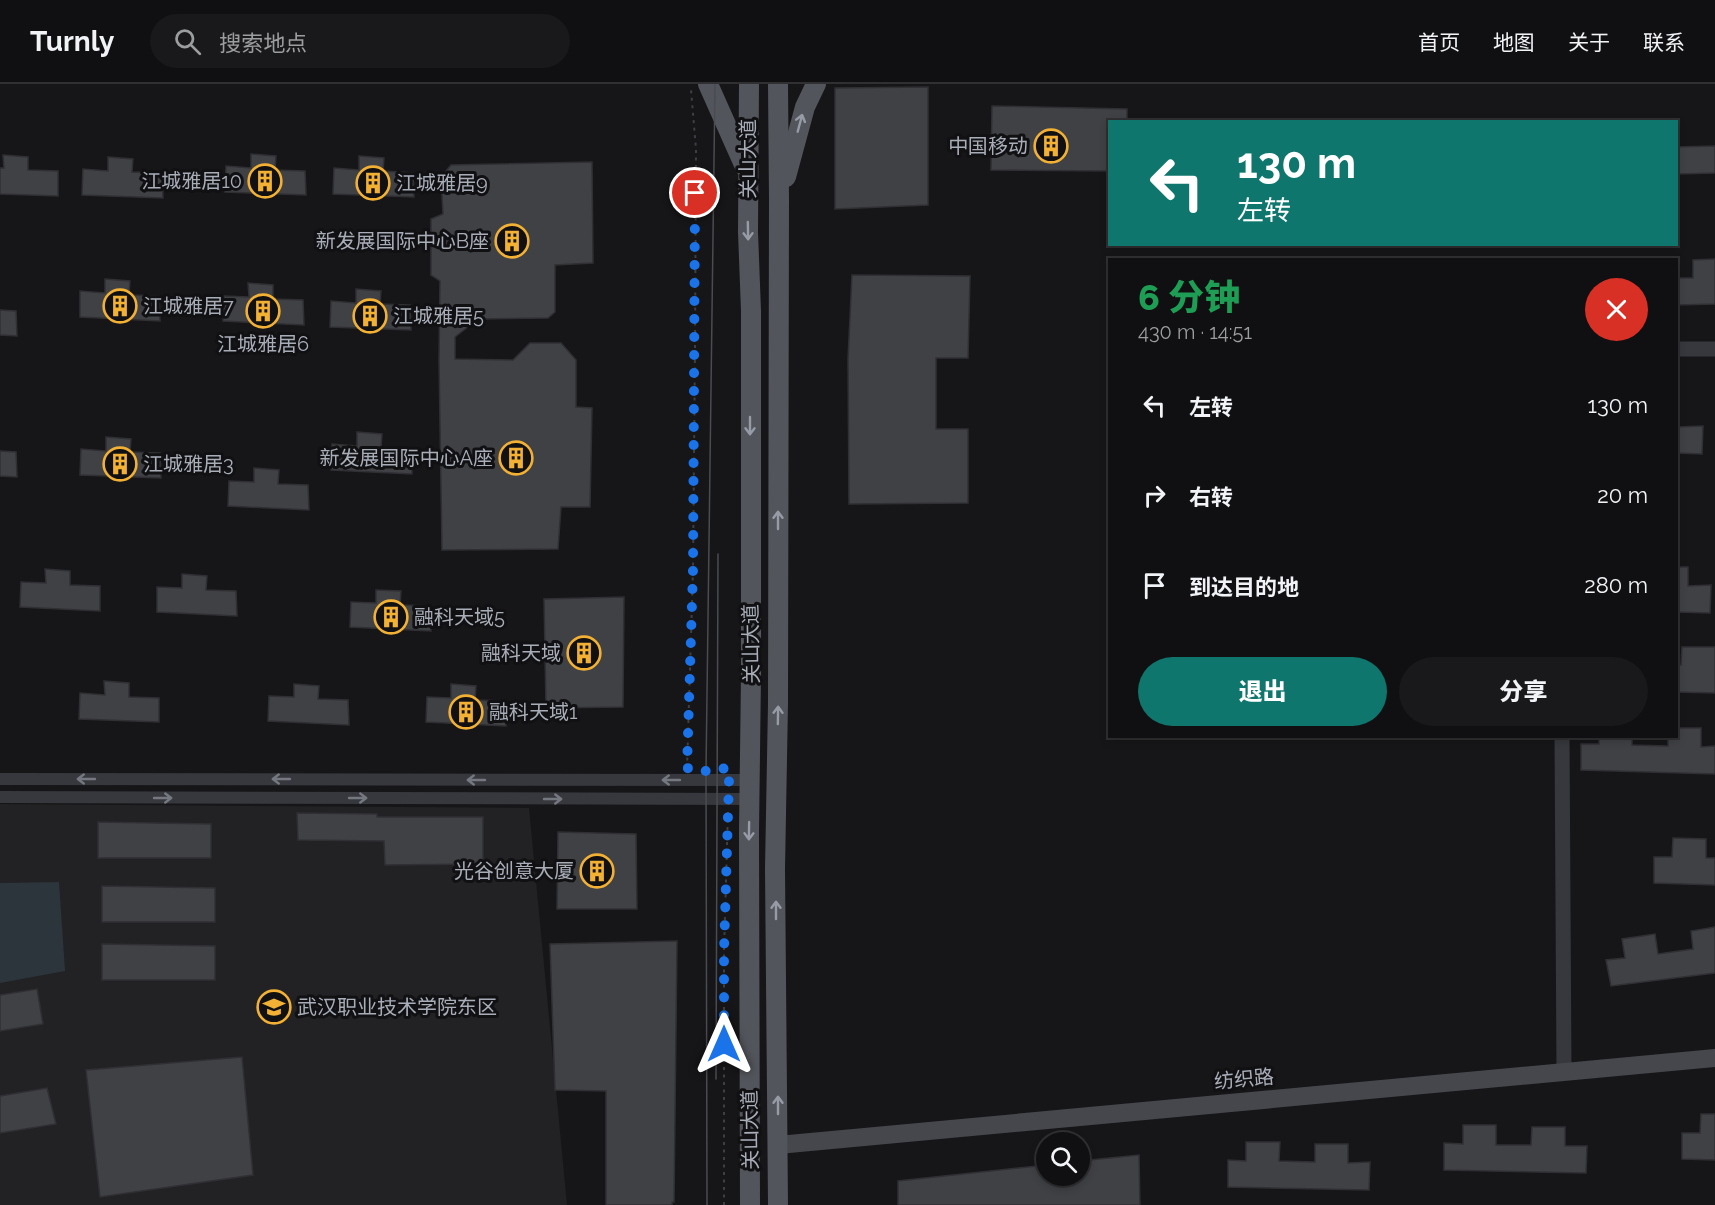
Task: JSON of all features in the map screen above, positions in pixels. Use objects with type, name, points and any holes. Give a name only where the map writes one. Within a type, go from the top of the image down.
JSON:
[{"type":"main road","points":[[708,84],[747,172]]},
{"type":"main road","name":"关山大道","points":[[749,84],[747,172],[751,311],[750,1205]]},
{"type":"main road","name":"关山大道","points":[[777,1205],[778,84]]},
{"type":"main road","points":[[779,200],[805,107],[816,84]]},
{"type":"main road","name":"纺织路","points":[[778,1145],[1715,1058]]},
{"type":"street","points":[[1678,349],[1715,349]]},
{"type":"street","points":[[1562,738],[1564,1072]]},
{"type":"street","points":[[0,779],[750,790]]},
{"type":"street","points":[[0,797],[728,799],[750,790]]},
{"type":"path","points":[[687,768],[693,570],[695,336],[696,149],[691,84]]},
{"type":"path","points":[[724,1205],[724,951],[728,799]]},
{"type":"shaded area","name":"武汉职业技术学院东区","points":[[0,804],[529,808],[567,1205],[0,1205]]},
{"type":"shaded area","points":[[59,882],[65,971],[0,983],[0,883]]},
{"type":"building","points":[[928,87],[928,205],[835,209],[835,88]]},
{"type":"building","name":"中国移动","points":[[992,106],[1127,109],[1127,120],[1108,120],[1108,171],[991,170]]},
{"type":"building","points":[[1715,146],[1715,173],[1678,174],[1678,147]]},
{"type":"building","name":"江城雅居10","points":[[251,154],[276,156],[275,170],[305,171],[306,195],[225,192],[226,166],[251,168]]},
{"type":"building","points":[[3,155],[28,157],[28,170],[58,171],[58,196],[0,194],[0,168],[4,168]]},
{"type":"building","name":"江城雅居9","points":[[359,156],[384,158],[383,171],[413,173],[414,197],[333,194],[334,168],[359,170]]},
{"type":"building","points":[[108,157],[133,159],[132,172],[162,173],[163,198],[82,195],[83,169],[108,171]]},
{"type":"building","points":[[592,162],[593,263],[555,265],[555,312],[548,318],[478,319],[455,337],[455,359],[513,360],[530,343],[561,343],[576,360],[576,407],[592,408],[590,507],[561,507],[558,549],[442,550],[440,281],[431,275],[431,219],[443,214],[441,177],[451,165]]},
{"type":"building","points":[[1715,259],[1715,304],[1678,305],[1678,278],[1693,278],[1693,260]]},
{"type":"building","points":[[852,275],[970,276],[968,358],[936,358],[936,429],[968,429],[968,503],[849,504],[848,359]]},
{"type":"building","name":"江城雅居7","points":[[105,279],[130,281],[129,295],[159,296],[160,321],[80,317],[80,291],[105,293]]},
{"type":"building","name":"江城雅居6","points":[[248,283],[273,285],[273,299],[303,300],[304,325],[223,321],[224,296],[249,297]]},
{"type":"building","name":"江城雅居5","points":[[356,289],[381,291],[380,304],[410,305],[411,330],[330,327],[331,301],[356,303]]},
{"type":"building","points":[[0,310],[16,311],[17,336],[0,335]]},
{"type":"building","points":[[1703,426],[1702,454],[1678,453],[1678,427]]},
{"type":"building","points":[[357,432],[382,434],[381,448],[411,449],[412,474],[331,470],[332,444],[357,446]]},
{"type":"building","name":"江城雅居3","points":[[106,437],[131,439],[130,452],[160,453],[161,478],[80,475],[81,449],[106,451]]},
{"type":"building","points":[[0,451],[16,452],[17,477],[0,476]]},
{"type":"building","points":[[254,468],[279,470],[278,484],[308,485],[309,510],[228,506],[229,481],[254,482]]},
{"type":"building","points":[[1678,567],[1688,567],[1688,586],[1711,585],[1710,613],[1678,612]]},
{"type":"building","points":[[45,569],[70,571],[70,585],[100,586],[100,611],[20,607],[21,582],[46,583]]},
{"type":"building","points":[[182,574],[207,576],[206,590],[236,591],[237,616],[157,612],[157,587],[182,588]]},
{"type":"building","name":"融科天域5","points":[[376,590],[401,591],[400,605],[430,606],[431,631],[350,627],[351,602],[376,603]]},
{"type":"building","name":"融科天域","points":[[624,597],[623,707],[546,708],[544,599]]},
{"type":"building","points":[[1682,647],[1715,647],[1715,693],[1678,692],[1678,665],[1681,665]]},
{"type":"building","points":[[104,681],[129,683],[129,697],[159,698],[159,722],[79,719],[80,693],[105,695]]},
{"type":"building","points":[[294,684],[319,686],[318,699],[348,700],[349,725],[268,721],[269,696],[294,697]]},
{"type":"building","name":"融科天域1","points":[[451,684],[476,686],[475,700],[505,701],[506,726],[426,722],[427,697],[451,698]]},
{"type":"building","points":[[1678,728],[1701,728],[1701,747],[1715,746],[1715,774],[1581,770],[1581,744],[1599,744],[1599,738],[1632,738],[1632,745],[1668,746],[1668,738],[1678,738]]},
{"type":"building","points":[[297,813],[377,814],[377,817],[483,817],[483,864],[385,865],[384,841],[298,840]]},
{"type":"building","points":[[98,822],[211,824],[211,858],[98,858]]},
{"type":"building","name":"光谷创意大厦","points":[[558,832],[636,834],[637,909],[557,909]]},
{"type":"building","points":[[1673,838],[1706,839],[1706,858],[1715,858],[1715,885],[1654,883],[1654,857],[1672,857]]},
{"type":"building","points":[[102,886],[215,888],[215,922],[102,922]]},
{"type":"building","points":[[1715,927],[1715,973],[1611,986],[1606,960],[1625,958],[1622,939],[1655,934],[1658,954],[1693,949],[1691,931]]},
{"type":"building","points":[[677,941],[674,1202],[672,1205],[606,1205],[606,1091],[555,1090],[550,944]]},
{"type":"building","points":[[102,944],[215,946],[215,980],[102,980]]},
{"type":"building","points":[[37,989],[43,1024],[0,1031],[0,995]]},
{"type":"building","points":[[242,1057],[253,1175],[100,1197],[86,1070]]},
{"type":"building","points":[[47,1088],[56,1124],[0,1133],[0,1096]]},
{"type":"building","points":[[1701,1114],[1715,1114],[1715,1160],[1682,1159],[1682,1133],[1700,1133]]},
{"type":"building","points":[[1463,1125],[1496,1125],[1496,1145],[1531,1145],[1532,1127],[1565,1127],[1565,1146],[1587,1146],[1586,1173],[1444,1170],[1444,1143],[1463,1144]]},
{"type":"building","points":[[1246,1142],[1280,1142],[1279,1161],[1315,1162],[1315,1144],[1348,1144],[1348,1163],[1370,1162],[1369,1190],[1228,1187],[1228,1160],[1246,1161]]},
{"type":"building","points":[[1139,1155],[1140,1205],[898,1205],[898,1181],[1036,1166],[1036,1186],[1090,1186],[1090,1160]]},
{"type":"tram line","points":[[707,1205],[706,771],[715,84]]},
{"type":"tram line","points":[[716,1079],[718,554]]},
{"type":"place","name":"中国移动","points":[[1051,146]]},
{"type":"place","name":"江城雅居10","points":[[265,181]]},
{"type":"place","name":"江城雅居9","points":[[373,183]]},
{"type":"place","name":"新发展国际中心B座","points":[[512,241]]},
{"type":"place","name":"江城雅居7","points":[[120,306]]},
{"type":"place","name":"江城雅居6","points":[[263,311]]},
{"type":"place","name":"江城雅居5","points":[[370,316]]},
{"type":"place","name":"新发展国际中心A座","points":[[516,458]]},
{"type":"place","name":"江城雅居3","points":[[120,464]]},
{"type":"place","name":"融科天域5","points":[[391,617]]},
{"type":"place","name":"融科天域","points":[[584,653]]},
{"type":"place","name":"融科天域1","points":[[466,712]]},
{"type":"place","name":"光谷创意大厦","points":[[597,871]]},
{"type":"place","name":"武汉职业技术学院东区","points":[[274,1007]]},
{"type":"route","points":[[695,193],[693,570],[687,768],[706,771],[728,768],[724,1044]]}]
